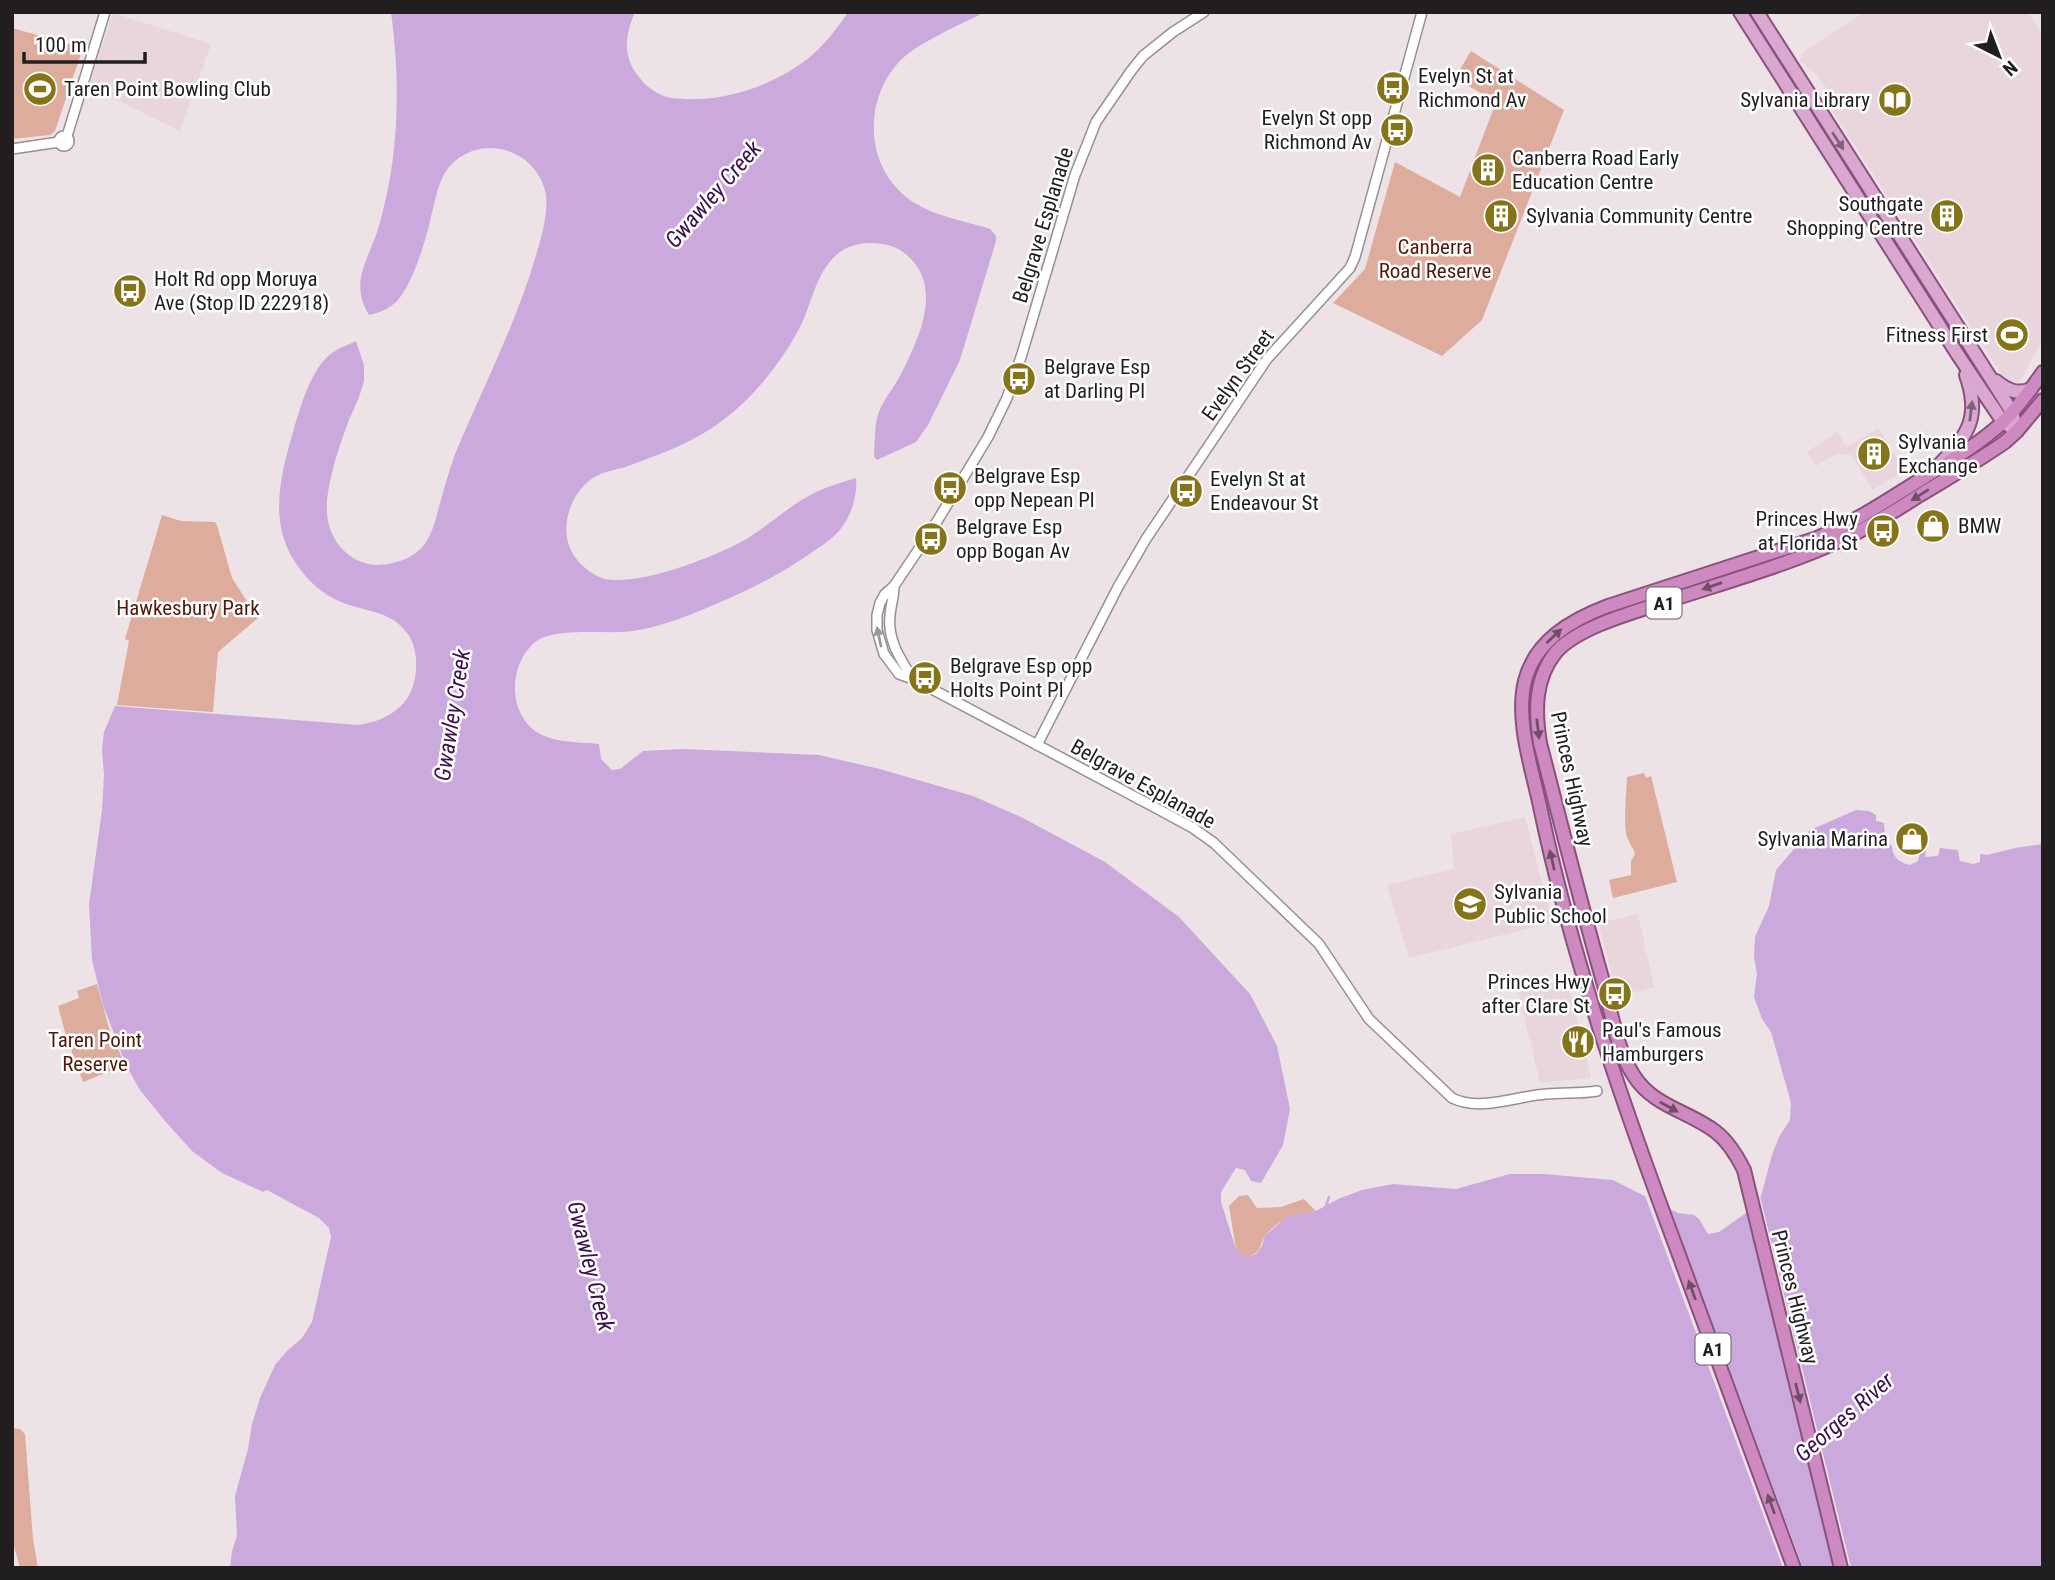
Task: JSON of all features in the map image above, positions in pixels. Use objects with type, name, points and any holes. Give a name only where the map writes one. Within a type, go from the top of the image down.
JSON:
[{"type":"highway","name":"Princes Highway","points":[[1794,1568],[1632,1129],[1584,975],[1557,880],[1523,726],[1524,688],[1538,653],[1565,626],[1593,612],[1829,533],[1875,508],[1966,451],[2008,417],[2043,372]]},
{"type":"highway","name":"Princes Highway","points":[[1841,1568],[1748,1184],[1737,1156],[1720,1135],[1661,1103],[1647,1092],[1624,1057],[1585,918],[1538,727],[1536,702],[1545,670],[1556,653],[1571,639],[1596,626],[1803,555],[1870,526],[1992,451],[2017,431],[2043,400]]},
{"type":"highway","points":[[1584,975],[1583,950],[1578,931],[1585,918]]},
{"type":"main road","points":[[1757,12],[1988,374],[2008,417]]},
{"type":"main road","points":[[1742,16],[1756,29],[1769,48],[1775,52],[1783,51]]},
{"type":"main road","points":[[1742,16],[1958,355],[2017,431]]},
{"type":"main road","points":[[1783,51],[1779,63],[1801,96],[1804,113]]},
{"type":"main road","points":[[1933,472],[1960,443],[1972,412],[1971,390],[1958,355]]},
{"type":"main road","points":[[1988,374],[2002,386],[2014,391],[2031,389]]},
{"type":"street","points":[[12,149],[63,139],[105,12]]},
{"type":"street","name":"Belgrave Esplanade","points":[[1204,12],[1143,56],[1096,122],[1075,174],[1007,398],[976,457],[894,586],[889,618],[890,632],[901,660],[913,679],[1193,828],[1214,843],[1319,944],[1359,1006],[1376,1027],[1455,1100],[1484,1103],[1537,1095],[1597,1091]]},
{"type":"street","name":"Evelyn Street","points":[[1037,745],[1146,538],[1267,359],[1350,268],[1422,12]]},
{"type":"shaded area","points":[[1865,12],[2028,12],[2043,35],[2043,339],[2020,381],[2015,383],[1999,371],[1828,104],[1828,91],[1818,76],[1800,61],[1803,52]]},
{"type":"shaded area","points":[[113,13],[211,44],[180,131],[89,86]]},
{"type":"shaded area","points":[[1878,428],[1905,470],[1873,490],[1851,455],[1836,454],[1816,466],[1807,452],[1837,432],[1847,447]]},
{"type":"shaded area","name":"Sylvania Public School","points":[[1525,817],[1552,923],[1409,958],[1387,885],[1454,869],[1451,834]]},
{"type":"shaded area","points":[[1638,914],[1654,987],[1618,997],[1598,923]]},
{"type":"shaded area","points":[[1567,979],[1591,1076],[1540,1083],[1518,992]]},
{"type":"green space","name":"Taren Point Bowling Club","points":[[12,28],[83,48],[55,131],[50,135],[12,139]]},
{"type":"green space","name":"Canberra Road Reserve","points":[[1471,51],[1564,110],[1482,320],[1442,356],[1333,303],[1365,269],[1395,162],[1460,197],[1496,102],[1455,78]]},
{"type":"green space","name":"Hawkesbury Park","points":[[162,515],[181,521],[215,522],[232,578],[258,618],[218,652],[213,712],[117,705],[129,641],[125,639]]},
{"type":"green space","points":[[1644,773],[1646,778],[1651,776],[1677,882],[1613,898],[1609,880],[1631,875],[1631,861],[1635,854],[1626,833],[1627,777]]},
{"type":"green space","name":"Taren Point Reserve","points":[[97,984],[109,1028],[125,1065],[83,1082],[58,1006],[79,998],[77,991]]},
{"type":"green space","points":[[1248,1195],[1257,1208],[1281,1207],[1304,1199],[1316,1211],[1295,1215],[1278,1223],[1264,1238],[1258,1250],[1247,1257],[1236,1249],[1229,1206],[1239,1196]]},
{"type":"green space","points":[[12,1428],[20,1429],[25,1434],[33,1539],[38,1568],[20,1568],[12,1539]]},
{"type":"water","points":[[391,12],[635,12],[627,37],[628,54],[630,62],[644,83],[669,98],[702,99],[751,89],[797,67],[830,36],[848,12],[985,12],[931,39],[904,57],[881,89],[876,108],[876,146],[882,165],[891,181],[905,196],[924,208],[990,229],[996,236],[960,360],[928,425],[916,442],[877,460],[874,456],[878,414],[900,377],[916,342],[925,310],[926,294],[916,265],[897,248],[865,243],[843,250],[826,266],[820,276],[791,344],[765,380],[745,401],[712,428],[689,441],[593,478],[572,503],[566,525],[570,547],[575,557],[601,578],[619,580],[655,575],[712,556],[751,536],[806,497],[856,478],[854,502],[839,531],[784,571],[682,618],[633,631],[567,633],[543,638],[525,653],[519,665],[515,692],[517,705],[531,727],[548,738],[599,744],[601,759],[612,770],[620,769],[643,751],[683,749],[819,755],[880,769],[973,796],[1021,817],[1105,862],[1179,917],[1250,994],[1277,1046],[1290,1109],[1283,1145],[1261,1183],[1251,1181],[1245,1170],[1236,1168],[1221,1192],[1221,1202],[1236,1249],[1247,1257],[1256,1254],[1265,1236],[1287,1216],[1316,1211],[1362,1190],[1393,1184],[1456,1189],[1510,1174],[1613,1180],[1678,1213],[1694,1215],[1708,1234],[1719,1232],[1753,1208],[1761,1196],[1772,1155],[1790,1120],[1791,1103],[1771,1032],[1762,1019],[1754,997],[1757,974],[1755,937],[1769,906],[1776,870],[1810,830],[1856,810],[1869,811],[1876,815],[1876,821],[1884,823],[1885,840],[1892,846],[1900,861],[1910,865],[1918,861],[1920,852],[1926,851],[1925,857],[1938,856],[1940,848],[1958,850],[1960,861],[1973,864],[1980,862],[1980,854],[2043,844],[2043,1568],[230,1568],[237,1536],[235,1496],[252,1424],[275,1365],[302,1338],[312,1322],[331,1237],[329,1228],[319,1218],[267,1190],[263,1192],[222,1173],[192,1151],[140,1090],[126,1065],[103,1005],[92,960],[89,904],[102,810],[102,749],[104,732],[115,706],[358,725],[391,714],[406,700],[411,691],[415,680],[415,654],[413,645],[401,625],[385,616],[328,595],[306,576],[288,549],[282,533],[279,500],[288,449],[303,400],[318,368],[332,353],[356,341],[364,365],[364,380],[341,441],[331,479],[327,503],[330,527],[345,552],[366,563],[393,563],[415,554],[428,540],[432,531],[455,454],[520,304],[541,238],[546,195],[533,168],[523,158],[510,152],[496,148],[482,149],[455,161],[440,183],[424,244],[403,293],[394,304],[369,315],[363,303],[360,282],[385,203],[396,122],[396,67]]},
{"type":"pier","points":[[1643,1190],[1668,1203],[1803,1568],[1783,1568]]},
{"type":"pier","points":[[1759,1192],[1851,1568],[1835,1568],[1750,1206]]},
{"type":"waterway","points":[[1326,1206],[1329,1197]]},
{"type":"place","name":"Evelyn St at Richmond Av","points":[[1393,88]]},
{"type":"place","name":"Taren Point Bowling Club","points":[[40,89]]},
{"type":"place","name":"Sylvania Library","points":[[1895,100]]},
{"type":"place","name":"Evelyn St opp Richmond Av","points":[[1397,130]]},
{"type":"place","name":"Canberra Road Early Education Centre","points":[[1488,170]]},
{"type":"place","name":"Sylvania Community Centre","points":[[1501,216]]},
{"type":"place","name":"Southgate Shopping Centre","points":[[1947,216]]},
{"type":"place","name":"Holt Rd opp Moruya Ave (Stop ID 222918)","points":[[130,291]]},
{"type":"place","name":"Fitness First","points":[[2012,335]]},
{"type":"place","name":"Belgrave Esp at Darling Pl","points":[[1019,379]]},
{"type":"place","name":"Sylvania Exchange","points":[[1874,454]]},
{"type":"place","name":"Belgrave Esp opp Nepean Pl","points":[[950,488]]},
{"type":"place","name":"Evelyn St at Endeavour St","points":[[1186,491]]},
{"type":"place","name":"BMW","points":[[1933,526]]},
{"type":"place","name":"Princes Hwy at Florida St","points":[[1883,531]]},
{"type":"place","name":"Belgrave Esp opp Bogan Av","points":[[931,539]]},
{"type":"place","name":"Belgrave Esp opp Holts Point Pl","points":[[925,678]]},
{"type":"place","name":"Sylvania Marina","points":[[1912,839]]},
{"type":"place","name":"Sylvania Public School","points":[[1470,904]]},
{"type":"place","name":"Princes Hwy after Clare St","points":[[1615,994]]},
{"type":"place","name":"Paul's Famous Hamburgers","points":[[1578,1042]]},
{"type":"water label","name":"Gwawley Creek","points":[[713,194]]},
{"type":"water label","name":"Gwawley Creek","points":[[452,715]]},
{"type":"water label","name":"Gwawley Creek","points":[[591,1266]]},
{"type":"water label","name":"Georges River","points":[[1844,1417]]}]
